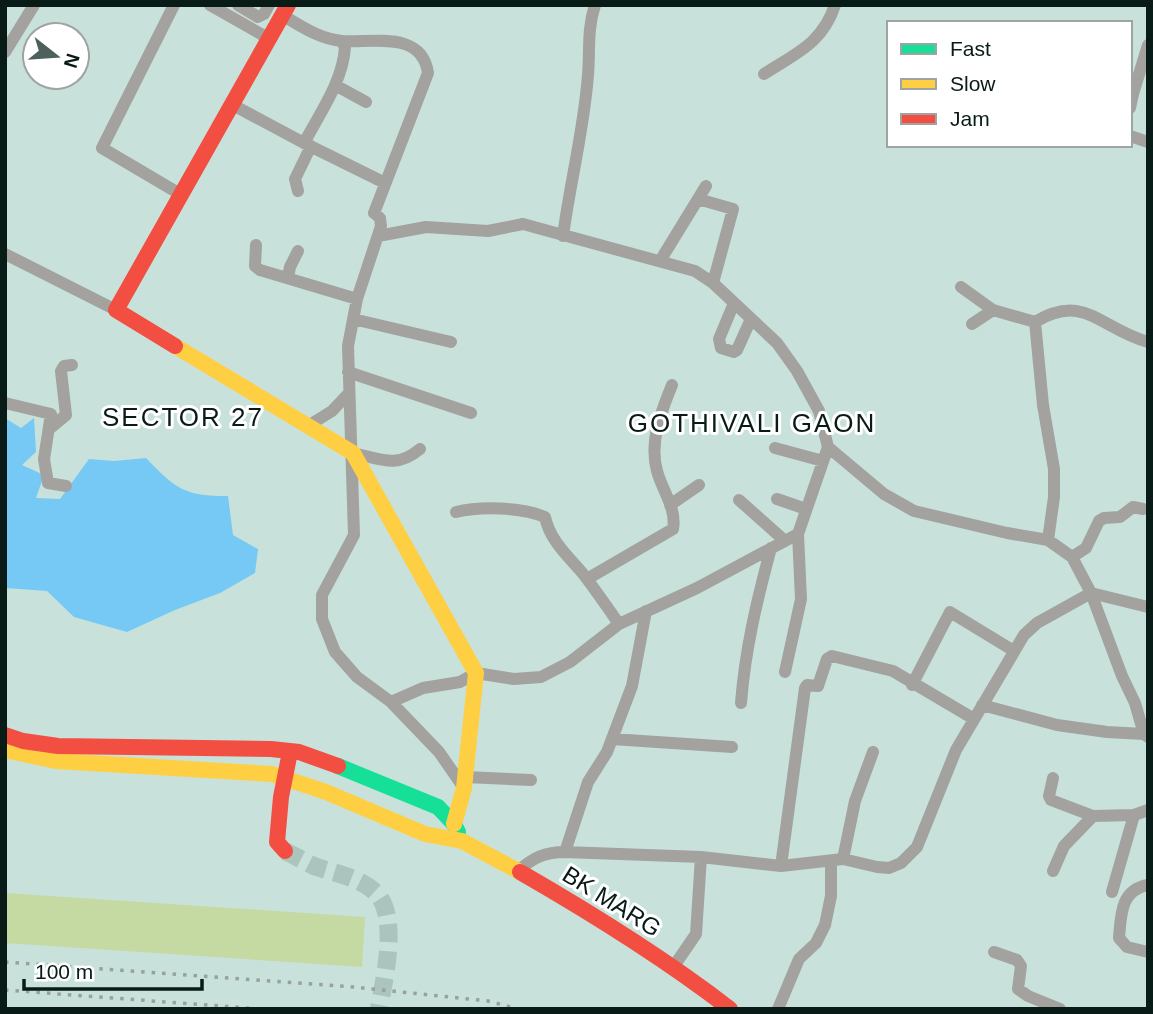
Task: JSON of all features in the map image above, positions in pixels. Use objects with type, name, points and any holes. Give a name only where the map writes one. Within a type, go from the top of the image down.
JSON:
[{"type":"street","points":[[5,52],[34,5]]},
{"type":"street","points":[[174,5],[102,148],[180,194]]},
{"type":"street","points":[[238,5],[258,17],[280,8]]},
{"type":"street","points":[[563,236],[589,74],[588,46],[595,5]]},
{"type":"street","points":[[764,74],[816,40],[835,5]]},
{"type":"street","points":[[213,6],[268,38]]},
{"type":"street","points":[[116,310],[268,38],[280,8]]},
{"type":"street","points":[[280,8],[316,35],[341,41],[377,39],[405,43],[422,54],[427,66],[428,73],[374,213],[380,218],[378,236],[353,319],[348,346],[348,372],[354,535],[322,595],[322,619],[335,652],[357,677],[391,702],[465,782]]},
{"type":"street","points":[[298,191],[295,179],[344,60],[345,47],[341,41]]},
{"type":"street","points":[[1132,94],[1148,45]]},
{"type":"street","points":[[335,85],[366,102]]},
{"type":"street","points":[[231,104],[385,183]]},
{"type":"street","points":[[660,261],[706,186]]},
{"type":"street","points":[[698,199],[733,209],[713,283]]},
{"type":"street","points":[[378,236],[426,227],[488,231],[523,224],[695,271],[713,283],[777,343],[797,370],[819,411],[828,447],[798,534],[801,599],[785,672]]},
{"type":"street","points":[[256,245],[255,266],[260,270],[357,299]]},
{"type":"street","points":[[288,278],[298,251]]},
{"type":"street","points":[[5,254],[116,310],[353,453],[397,463],[411,457],[420,449]]},
{"type":"street","points":[[961,287],[993,310],[1035,322],[1051,312],[1063,309],[1083,311],[1130,338],[1148,342]]},
{"type":"street","points":[[734,303],[719,339],[721,348],[734,352],[737,350],[751,319]]},
{"type":"street","points":[[972,324],[993,310]]},
{"type":"street","points":[[353,319],[451,341]]},
{"type":"street","points":[[1035,322],[1043,405],[1054,469],[1054,497],[1048,540]]},
{"type":"street","points":[[48,429],[66,415],[61,371],[64,366],[72,365]]},
{"type":"street","points":[[348,372],[471,413]]},
{"type":"street","points":[[587,579],[673,529],[674,516],[656,468],[655,442],[659,417],[672,385]]},
{"type":"street","points":[[308,426],[332,411],[349,393]]},
{"type":"street","points":[[5,403],[51,414],[44,459],[48,483],[66,486]]},
{"type":"street","points":[[828,447],[884,495],[914,511],[1048,540],[1072,557],[1091,593],[1146,735],[1057,725],[982,705]]},
{"type":"street","points":[[775,448],[823,461]]},
{"type":"street","points":[[353,453],[476,673],[465,782],[454,824]]},
{"type":"street","points":[[670,505],[699,485]]},
{"type":"street","points":[[739,499],[785,541]]},
{"type":"street","points":[[777,499],[806,509]]},
{"type":"street","points":[[1072,557],[1086,548],[1099,521],[1120,517],[1133,507],[1143,509]]},
{"type":"street","points":[[456,512],[474,508],[536,513],[545,517],[548,530],[619,624]]},
{"type":"street","points":[[391,702],[423,688],[460,682],[476,673],[514,679],[541,677],[570,662],[619,624],[798,534]]},
{"type":"street","points":[[741,704],[744,664],[757,598],[771,548]]},
{"type":"street","points":[[518,871],[532,858],[548,852],[701,857],[781,866],[837,861],[890,868],[901,863],[917,847],[956,750],[1024,635],[1037,623],[1091,593],[1148,607]]},
{"type":"street","points":[[565,852],[589,782],[607,752],[632,686],[646,611]]},
{"type":"street","points":[[912,684],[950,612],[1014,651]]},
{"type":"street","points":[[781,866],[805,687],[818,686],[824,664],[832,656],[892,671],[974,719]]},
{"type":"street","points":[[5,735],[58,747],[290,752],[323,760],[438,807],[454,824],[463,841]]},
{"type":"street","points":[[612,739],[732,747]]},
{"type":"street","name":"BK MARG","points":[[5,750],[56,761],[259,773],[326,792],[425,834],[463,841],[592,913],[639,946],[674,966],[730,1009]]},
{"type":"street","points":[[285,850],[278,842],[281,797],[290,752]]},
{"type":"street","points":[[778,1009],[799,959],[816,943],[825,925],[837,861],[873,752]]},
{"type":"street","points":[[1053,778],[1049,796],[1051,800],[1093,816],[1134,815],[1148,810]]},
{"type":"street","points":[[465,782],[531,780]]},
{"type":"street","points":[[1112,892],[1134,815]]},
{"type":"street","points":[[1053,871],[1064,846],[1093,816]]},
{"type":"street","points":[[674,966],[696,934],[701,857]]},
{"type":"street","points":[[1148,885],[1132,891],[1126,898],[1119,938],[1127,947],[1148,952]]},
{"type":"street","points":[[994,952],[1017,960],[1021,966],[1018,989],[1060,1009]]},
{"type":"green space","points":[[5,893],[365,917],[362,967],[5,943]]},
{"type":"water","points":[[5,418],[21,428],[34,418],[36,452],[22,465],[44,475],[36,498],[60,499],[89,459],[114,461],[146,458],[182,489],[228,496],[233,535],[258,549],[255,573],[220,593],[127,632],[74,617],[47,591],[5,588]]},
{"type":"tunnel","points":[[285,851],[314,866],[369,887],[383,902],[389,931],[387,965],[379,1009]]},
{"type":"railway","points":[[5,962],[353,987],[488,1001],[518,1009]]},
{"type":"railway","points":[[5,990],[261,1009]]},
{"type":"traffic: fast","points":[[338,766],[438,807],[458,832]]},
{"type":"traffic: slow","points":[[175,346],[353,453],[476,673],[464,788],[454,824]]},
{"type":"traffic: slow","points":[[5,750],[56,761],[272,774],[326,792],[425,834],[462,841],[520,872]]},
{"type":"traffic: jam","points":[[175,346],[116,310],[288,5]]},
{"type":"traffic: jam","points":[[5,735],[23,741],[58,746],[271,749],[299,752],[338,766]]},
{"type":"traffic: jam","points":[[285,851],[277,842],[281,797],[290,752]]},
{"type":"traffic: jam","points":[[520,872],[628,937],[730,1009]]},
{"type":"district","name":"SECTOR 27","points":[[183,417]]},
{"type":"district","name":"GOTHIVALI GAON","points":[[752,423]]}]
